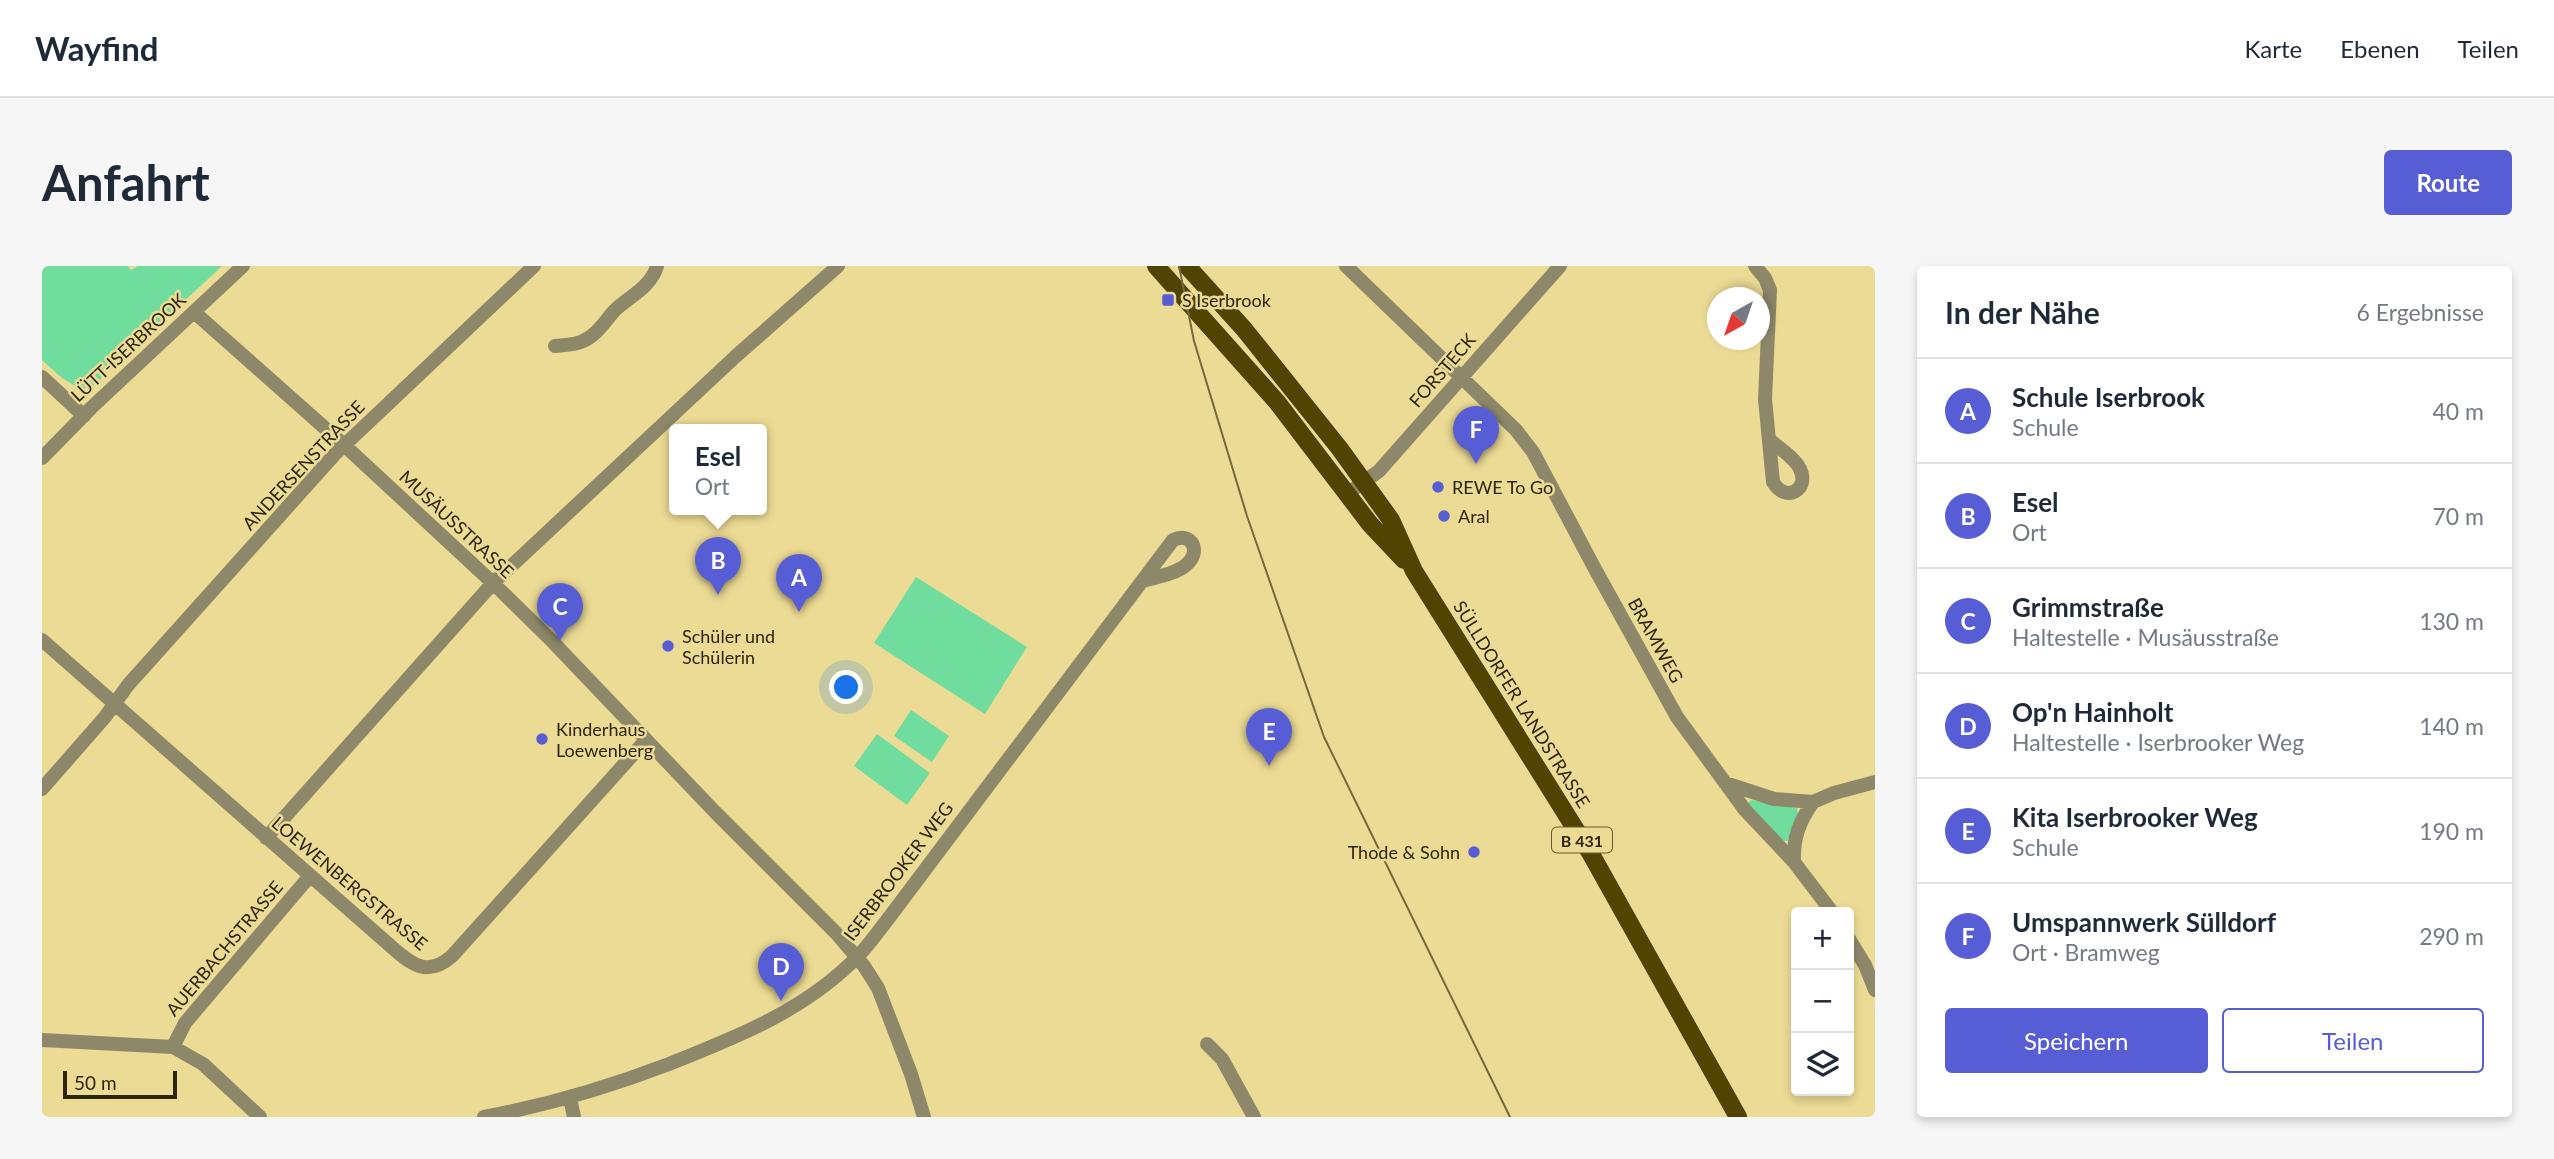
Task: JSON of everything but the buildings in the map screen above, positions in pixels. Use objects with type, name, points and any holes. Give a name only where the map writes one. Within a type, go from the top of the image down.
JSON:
[{"type":"main road","name":"SÜLLDORFER LANDSTRASSE","points":[[1156,266],[1277,402],[1370,524],[1413,571]]},
{"type":"main road","name":"SÜLLDORFER LANDSTRASSE","points":[[1187,266],[1307,405],[1391,520],[1413,571],[1591,854],[1738,1117]]},
{"type":"street","name":"LÜTT-ISERBROOK","points":[[42,458],[243,266]]},
{"type":"street","name":"ANDERSENSTRASSE","points":[[42,789],[128,685],[344,445],[534,266]]},
{"type":"street","points":[[555,346],[581,343],[590,338],[617,309],[640,291],[657,266]]},
{"type":"street","points":[[266,838],[493,583],[736,356],[838,266]]},
{"type":"street","name":"BRAMWEG","points":[[1346,266],[1516,430],[1533,452],[1670,705],[1704,757],[1745,810],[1794,862],[1828,907]]},
{"type":"street","name":"FORSTECK","points":[[1348,494],[1379,471],[1560,266]]},
{"type":"street","points":[[1755,266],[1765,278],[1770,290],[1765,399],[1771,441]]},
{"type":"street","name":"MUSÄUSSTRASSE","points":[[194,312],[344,445],[493,583],[715,812],[812,907],[857,957],[878,988],[925,1117]]},
{"type":"street","points":[[42,377],[83,416]]},
{"type":"street","name":"ISERBROOKER WEG","points":[[484,1117],[570,1098],[636,1076],[758,1028],[806,999],[857,957],[1143,581]]},
{"type":"street","name":"LOEWENBERGSTRASSE","points":[[42,640],[309,877],[407,960],[424,968],[439,965],[452,956],[646,740]]},
{"type":"street","points":[[1725,783],[1774,799],[1813,802],[1834,793],[1875,782]]},
{"type":"street","points":[[1794,862],[1793,843],[1813,802]]},
{"type":"street","name":"AUERBACHSTRASSE","points":[[173,1047],[185,1023],[309,877]]},
{"type":"street","points":[[1854,947],[1875,990]]},
{"type":"street","points":[[42,1040],[173,1047],[203,1064],[260,1117]]},
{"type":"street","points":[[1207,1044],[1222,1059],[1254,1117]]},
{"type":"street","points":[[570,1098],[574,1117]]},
{"type":"green space","points":[[42,266],[128,266],[131,270],[138,266],[222,266],[93,386],[80,389],[62,378],[42,360]]},
{"type":"green space","points":[[916,577],[1027,647],[985,714],[874,643]]},
{"type":"green space","points":[[911,710],[949,736],[932,762],[894,736]]},
{"type":"green space","points":[[877,734],[930,773],[907,805],[854,766]]},
{"type":"green space","points":[[1751,800],[1797,808],[1798,814],[1788,841],[1782,841],[1748,804]]},
{"type":"tram line","points":[[1179,266],[1194,341],[1247,516],[1324,737],[1510,1117]]},
{"type":"place","name":"S Iserbrook","points":[[1168,300]]},
{"type":"place","name":"Umspannwerk Sülldorf","points":[[1476,464]]},
{"type":"place","name":"REWE To Go","points":[[1438,487]]},
{"type":"place","name":"Aral","points":[[1444,516]]},
{"type":"place","name":"Esel","points":[[718,595]]},
{"type":"place","name":"Schule Iserbrook","points":[[799,612]]},
{"type":"place","name":"Grimmstraße","points":[[560,641]]},
{"type":"place","name":"Schüler und Schülerin","points":[[668,646]]},
{"type":"place","name":"Kinderhaus Loewenberg","points":[[542,739]]},
{"type":"place","name":"Kita Iserbrooker Weg","points":[[1269,766]]},
{"type":"place","name":"Thode & Sohn","points":[[1474,852]]},
{"type":"place","name":"Op'n Hainholt","points":[[781,1001]]}]
